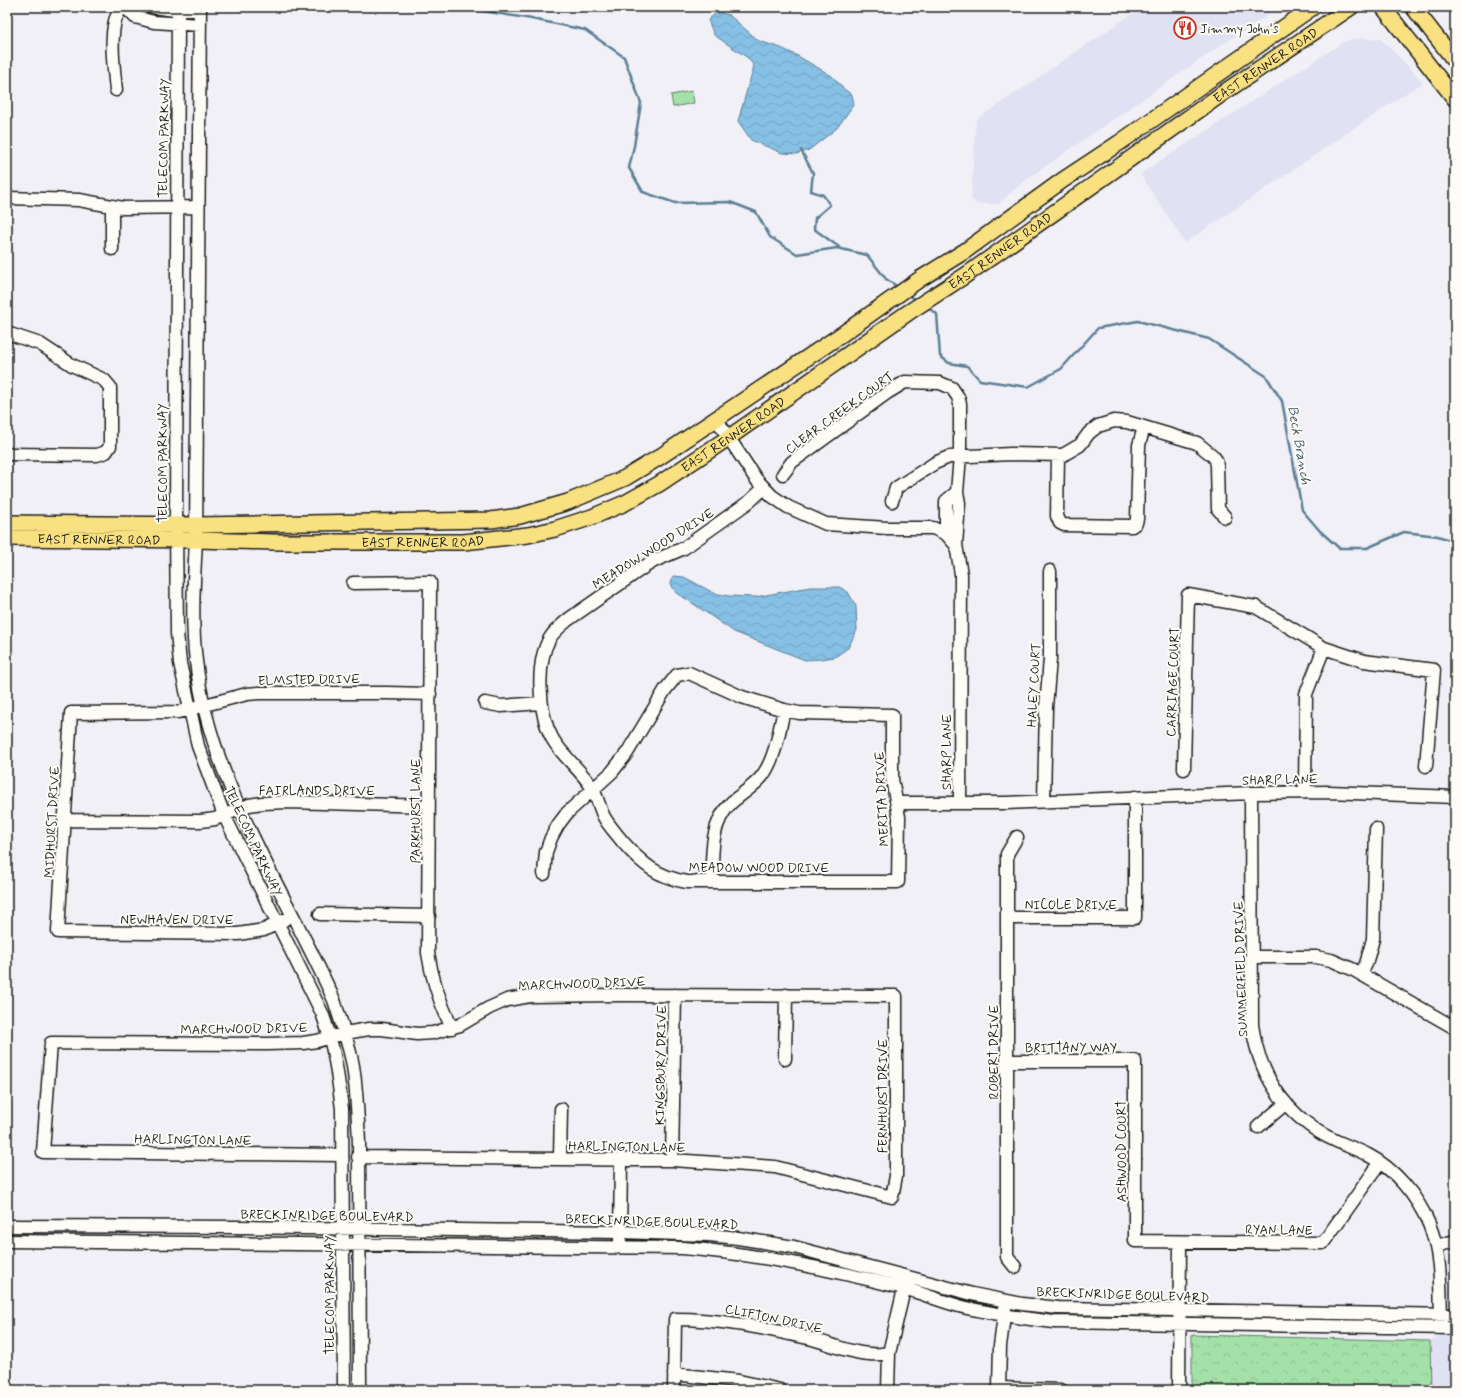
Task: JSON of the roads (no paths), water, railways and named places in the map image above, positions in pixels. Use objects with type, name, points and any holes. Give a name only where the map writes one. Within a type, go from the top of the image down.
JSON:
[{"type":"main road","name":"EAST RENNER ROAD","points":[[7,538],[176,540],[196,532],[466,522],[520,516],[568,502],[625,478],[717,420],[920,279],[965,252],[1063,180],[1119,144],[1313,7]]},
{"type":"main road","name":"EAST RENNER ROAD","points":[[7,523],[176,524],[196,532],[274,542],[463,542],[528,535],[592,517],[625,503],[659,484],[728,438],[909,312],[976,269],[1190,117],[1351,7]]},
{"type":"main road","points":[[1383,7],[1455,98]]},
{"type":"main road","points":[[1414,7],[1455,61]]},
{"type":"main road","points":[[1180,101],[1190,117]]},
{"type":"main road","points":[[965,252],[976,269]]},
{"type":"street","points":[[116,90],[113,50],[115,22],[121,7]]},
{"type":"street","points":[[125,7],[136,18],[143,20],[200,25]]},
{"type":"street","points":[[143,20],[146,7]]},
{"type":"street","points":[[152,7],[200,9]]},
{"type":"street","name":"TELECOM PARKWAY","points":[[178,8],[176,207],[176,540],[177,633],[180,663],[198,746],[224,815],[322,1014],[330,1038],[336,1064],[342,1109],[344,1390]]},
{"type":"street","name":"TELECOM PARKWAY","points":[[200,9],[196,532],[193,584],[196,654],[205,706],[218,754],[240,808],[334,1000],[345,1033],[353,1065],[357,1100],[359,1144],[360,1390]]},
{"type":"street","points":[[7,198],[79,200],[123,208],[198,207]]},
{"type":"street","points":[[112,207],[112,248]]},
{"type":"street","points":[[7,333],[40,344],[72,365],[104,380],[110,387],[110,446],[106,452],[98,455],[7,454]]},
{"type":"street","name":"CLEAR CREEK COURT","points":[[783,474],[792,462],[887,393],[905,382],[940,383],[952,388],[958,397]]},
{"type":"street","name":"SHARP LANE","points":[[958,397],[960,404],[960,456],[957,492],[959,503],[956,545],[961,574],[960,803],[1305,792],[1455,797]]},
{"type":"street","points":[[717,420],[756,479],[772,496],[788,507],[826,524],[887,528],[933,528],[946,534],[956,545]]},
{"type":"street","points":[[892,500],[896,488],[935,463],[949,457],[1011,454],[1063,455],[1074,450],[1080,445],[1094,429],[1108,421],[1121,421],[1197,442],[1213,456],[1216,460],[1217,466],[1218,509],[1225,517]]},
{"type":"street","points":[[1058,456],[1057,516],[1060,523],[1064,525],[1128,527],[1134,524],[1137,519],[1139,445],[1144,427]]},
{"type":"street","name":"MEADOW WOOD DRIVE","points":[[764,488],[750,501],[684,548],[644,567],[558,628],[550,638],[545,648],[542,661],[541,704],[546,725],[553,739],[563,753],[585,777],[593,790],[609,824],[637,858],[650,869],[660,874],[676,880],[687,882],[898,882]]},
{"type":"street","points":[[946,534],[946,501],[957,492]]},
{"type":"street","name":"HALEY COURT","points":[[1044,801],[1046,706],[1050,659],[1050,571]]},
{"type":"street","name":"PARKHURST LANE","points":[[353,583],[430,582],[428,953],[432,975],[443,1010],[452,1028]]},
{"type":"street","name":"CARRIAGE COURT","points":[[1184,769],[1188,595],[1256,607],[1324,648]]},
{"type":"street","points":[[1305,792],[1306,694],[1324,648],[1364,661],[1434,670],[1426,766]]},
{"type":"street","points":[[544,874],[546,852],[558,825],[567,813],[612,772],[627,753],[665,690],[677,675],[689,672],[742,697],[784,710],[774,750],[763,775],[730,805],[722,817],[712,847],[712,882]]},
{"type":"street","name":"ELMSTED DRIVE","points":[[71,713],[178,712],[247,694],[259,693],[430,694]]},
{"type":"street","points":[[485,704],[501,706],[541,704]]},
{"type":"street","name":"MERITA DRIVE","points":[[784,710],[823,715],[892,716],[892,779],[899,817],[898,882]]},
{"type":"street","name":"MIDHURST DRIVE","points":[[58,932],[71,713]]},
{"type":"street","name":"SUMMERFIELD DRIVE","points":[[1252,793],[1252,1025],[1260,1061],[1271,1083],[1285,1104],[1304,1121],[1317,1131],[1369,1156],[1380,1163],[1398,1178],[1410,1192],[1429,1224],[1436,1246],[1440,1267],[1442,1328]]},
{"type":"street","name":"NICOLE DRIVE","points":[[1007,918],[1135,918],[1135,797]]},
{"type":"street","name":"FAIRLANDS DRIVE","points":[[64,820],[200,821],[214,819],[248,805],[288,802],[429,806]]},
{"type":"street","points":[[897,803],[960,803]]},
{"type":"street","points":[[1361,974],[1366,964],[1373,939],[1376,829]]},
{"type":"street","name":"ROBERT DRIVE","points":[[1015,1267],[1007,1258],[1007,854],[1017,837]]},
{"type":"street","points":[[320,914],[429,916]]},
{"type":"street","name":"NEWHAVEN DRIVE","points":[[58,932],[238,934],[264,930],[293,916]]},
{"type":"street","points":[[1252,957],[1316,957],[1331,960],[1345,965],[1455,1028]]},
{"type":"street","name":"MARCHWOOD DRIVE","points":[[43,1152],[51,1043],[267,1044],[303,1043],[369,1029],[382,1029],[417,1034],[452,1028],[489,1008],[507,1000],[521,997],[557,995],[896,996]]},
{"type":"street","name":"KINGSBURY DRIVE","points":[[672,1160],[675,995]]},
{"type":"street","points":[[785,1059],[786,996]]},
{"type":"street","name":"FERNHURST DRIVE","points":[[892,1197],[896,1176],[896,996]]},
{"type":"street","name":"BRITTANY WAY","points":[[1007,1061],[1135,1061]]},
{"type":"street","name":"ASHWOOD COURT","points":[[1135,1061],[1135,1241]]},
{"type":"street","points":[[1258,1127],[1285,1104]]},
{"type":"street","points":[[560,1158],[561,1109]]},
{"type":"street","name":"HARLINGTON LANE","points":[[43,1152],[342,1155]]},
{"type":"street","name":"HARLINGTON LANE","points":[[358,1157],[672,1160],[775,1168],[892,1197]]},
{"type":"street","points":[[620,1246],[621,1159]]},
{"type":"street","name":"RYAN LANE","points":[[1135,1241],[1323,1243],[1380,1163]]},
{"type":"street","name":"BRECKINRIDGE BOULEVARD","points":[[7,1226],[620,1232],[687,1234],[738,1238],[794,1247],[972,1294],[1006,1301],[1058,1308],[1455,1315]]},
{"type":"street","points":[[149,1227],[149,1242]]},
{"type":"street","name":"BRECKINRIDGE BOULEVARD","points":[[7,1241],[620,1246],[683,1248],[722,1251],[793,1262],[904,1289],[966,1307],[1004,1315],[1054,1322],[1455,1328]]},
{"type":"street","points":[[1179,1390],[1180,1242]]},
{"type":"street","points":[[1436,1246],[1455,1242]]},
{"type":"street","points":[[888,1390],[889,1353],[907,1276]]},
{"type":"street","points":[[1006,1301],[1000,1346],[999,1389],[1061,1390]]},
{"type":"street","name":"CLIFTON DRIVE","points":[[674,1390],[675,1319],[711,1320],[745,1324],[811,1339],[857,1352],[871,1354],[889,1353]]},
{"type":"street","points":[[674,1374],[739,1381],[780,1390]]},
{"type":"water","points":[[717,12],[729,15],[759,41],[781,48],[796,55],[832,76],[852,95],[854,104],[837,128],[809,150],[797,154],[782,153],[751,140],[738,121],[754,66],[748,58],[714,35],[708,20]]},
{"type":"water","points":[[673,576],[684,577],[714,593],[729,596],[755,597],[810,587],[839,587],[848,592],[856,606],[857,630],[848,648],[835,657],[805,660],[734,632],[676,593],[671,584]]},
{"type":"waterway","name":"Beck Branch","points":[[458,7],[532,19],[585,30],[624,57],[641,103],[629,168],[643,192],[675,203],[730,202],[756,212],[770,237],[797,254],[837,248],[867,255],[886,279],[898,287]]},
{"type":"waterway","points":[[801,150],[813,173],[811,191],[823,195],[830,205],[815,218],[814,229],[839,247]]},
{"type":"waterway","name":"Beck Branch","points":[[907,294],[918,301]]},
{"type":"waterway","name":"Beck Branch","points":[[927,307],[937,314],[940,356],[949,363],[967,366],[980,380],[1028,387],[1061,369],[1098,328],[1138,321],[1209,339],[1266,376],[1282,401],[1302,510],[1320,531],[1339,548],[1367,548],[1404,532],[1438,536],[1455,542]]},
{"type":"place","name":"Jimmy John's","points":[[1185,28]]}]
